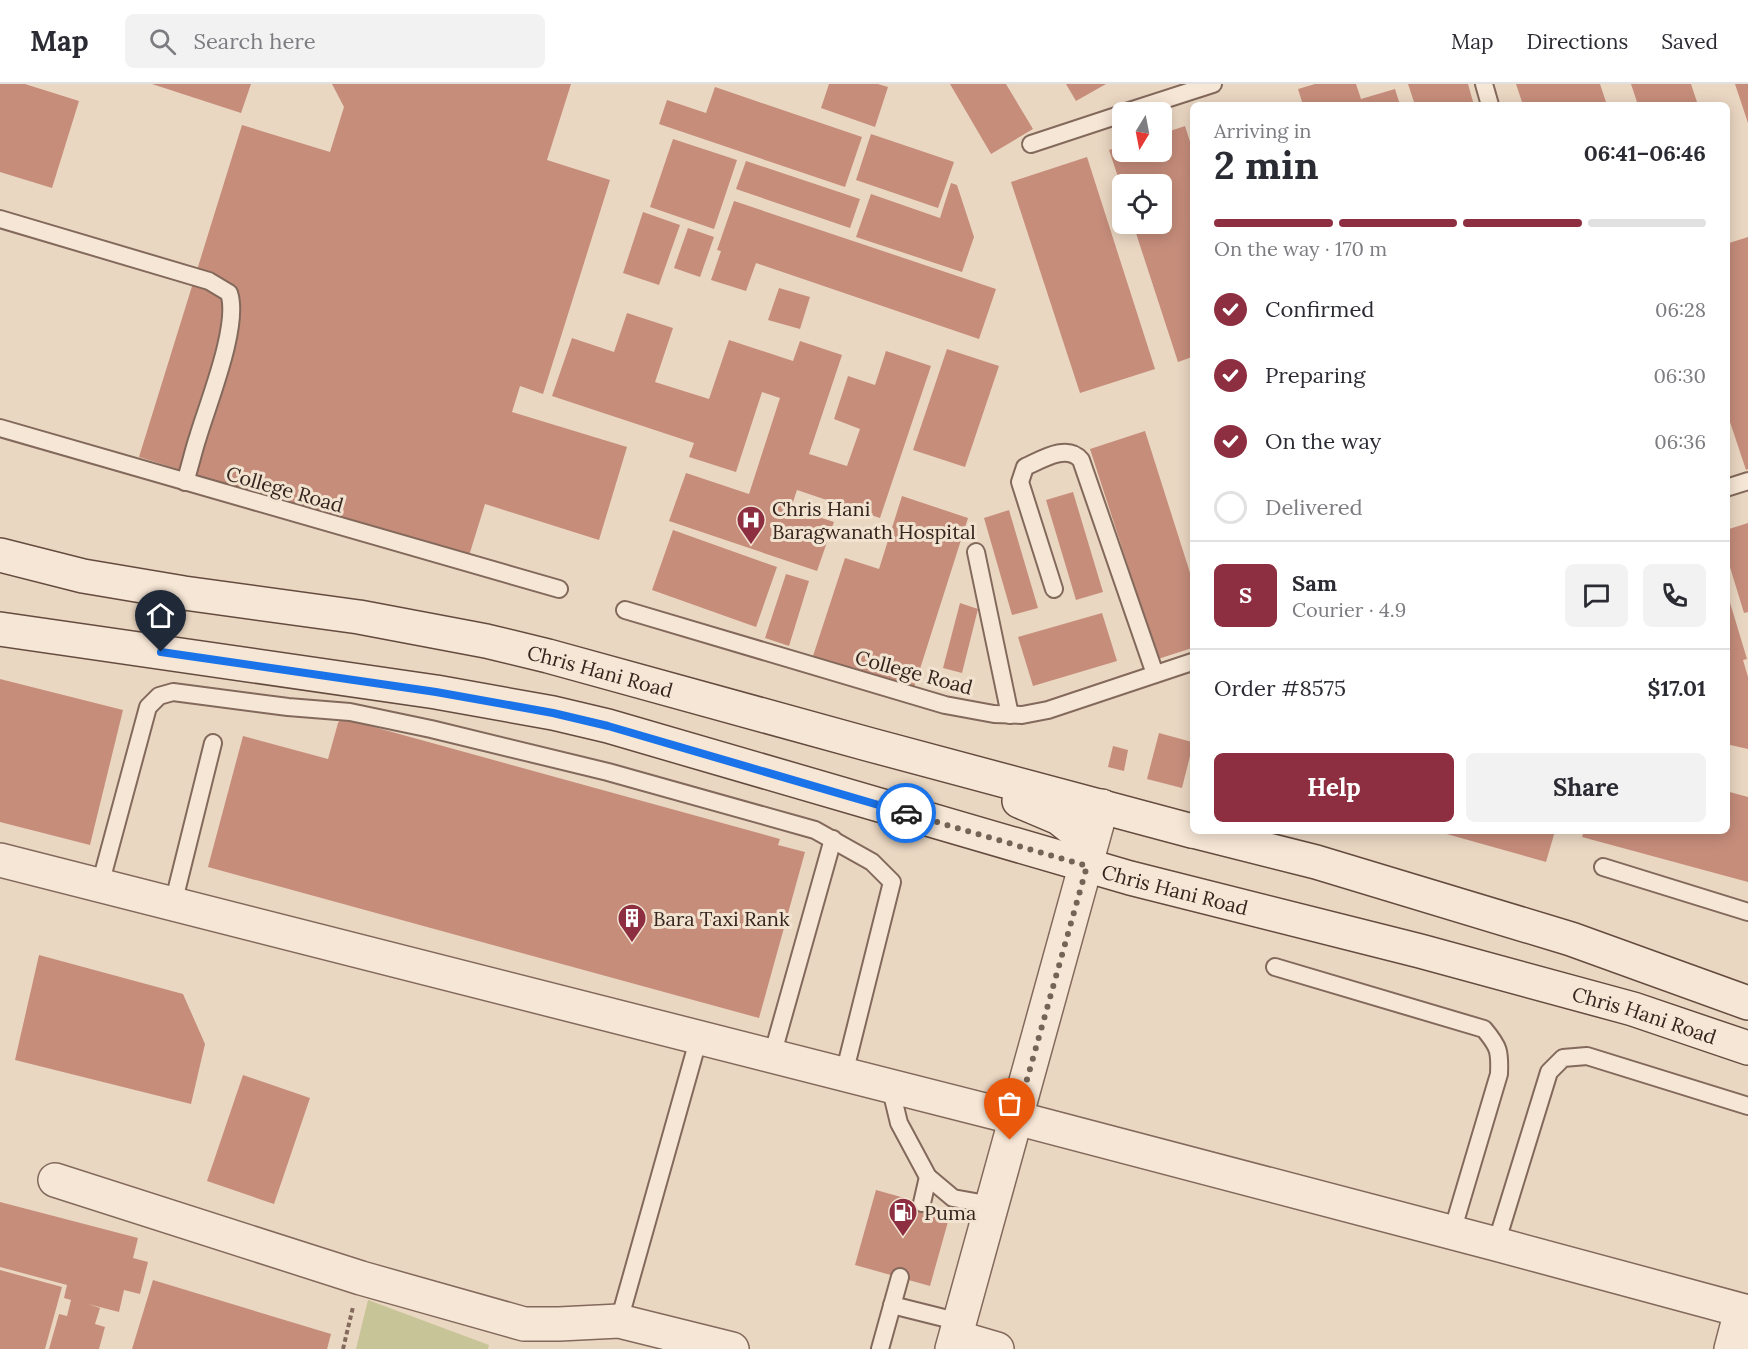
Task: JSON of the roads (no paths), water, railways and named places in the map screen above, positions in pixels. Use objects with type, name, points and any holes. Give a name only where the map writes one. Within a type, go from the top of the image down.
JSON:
[{"type":"main road","name":"Chris Hani Road","points":[[0,555],[83,576],[184,593],[359,616],[486,641],[1190,830]]},
{"type":"main road","name":"Chris Hani Road","points":[[0,629],[436,692],[553,713],[608,726],[1087,866],[1420,951],[1633,1009],[1748,1048]]},
{"type":"main road","points":[[872,745],[1059,818],[1079,834],[1087,866]]},
{"type":"main road","points":[[997,1349],[956,1336],[1102,806]]},
{"type":"main road","name":"Chris Hani Road","points":[[1205,834],[1316,862],[1571,939],[1748,1003]]},
{"type":"main road","points":[[0,860],[1016,1118],[1452,1232],[1744,1312],[1731,1349]]},
{"type":"main road","points":[[55,1180],[361,1278],[522,1337],[559,1324],[619,1321],[732,1349]]},
{"type":"lane","points":[[1158,102],[1213,84]]},
{"type":"lane","points":[[1484,84],[1489,102]]},
{"type":"lane","points":[[1031,144],[1112,117]]},
{"type":"lane","points":[[0,219],[209,281],[229,293],[232,308],[231,320],[219,375],[185,482]]},
{"type":"lane","name":"College Road","points":[[0,428],[559,589]]},
{"type":"lane","points":[[1054,589],[1020,482],[1025,467],[1064,452],[1074,454],[1081,460],[1155,674]]},
{"type":"lane","points":[[1730,487],[1748,481]]},
{"type":"lane","points":[[976,552],[1010,715]]},
{"type":"lane","name":"College Road","points":[[625,610],[945,705],[994,714],[1022,715],[1048,710],[1190,663]]},
{"type":"lane","points":[[100,885],[148,707],[159,696],[173,692],[288,707],[350,712],[431,729],[620,775],[815,830],[872,861],[892,882],[844,1074]]},
{"type":"lane","points":[[173,904],[213,743]]},
{"type":"lane","points":[[772,1056],[833,839]]},
{"type":"lane","points":[[1603,867],[1748,912]]},
{"type":"lane","points":[[1275,967],[1484,1029],[1495,1041],[1500,1055],[1499,1074],[1452,1232]]},
{"type":"lane","points":[[619,1321],[699,1037]]},
{"type":"lane","points":[[1496,1244],[1549,1072],[1563,1058],[1587,1056],[1748,1106]]},
{"type":"lane","points":[[890,1086],[898,1123],[928,1177],[953,1198],[992,1205]]},
{"type":"lane","points":[[922,1203],[928,1177]]},
{"type":"lane","points":[[880,1349],[900,1277]]},
{"type":"lane","points":[[892,1305],[956,1336]]},
{"type":"place","name":"Chris Hani Baragwanath Hospital","points":[[751,546]]},
{"type":"place","name":"Bara Taxi Rank","points":[[632,944]]},
{"type":"place","name":"Puma","points":[[903,1238]]}]
